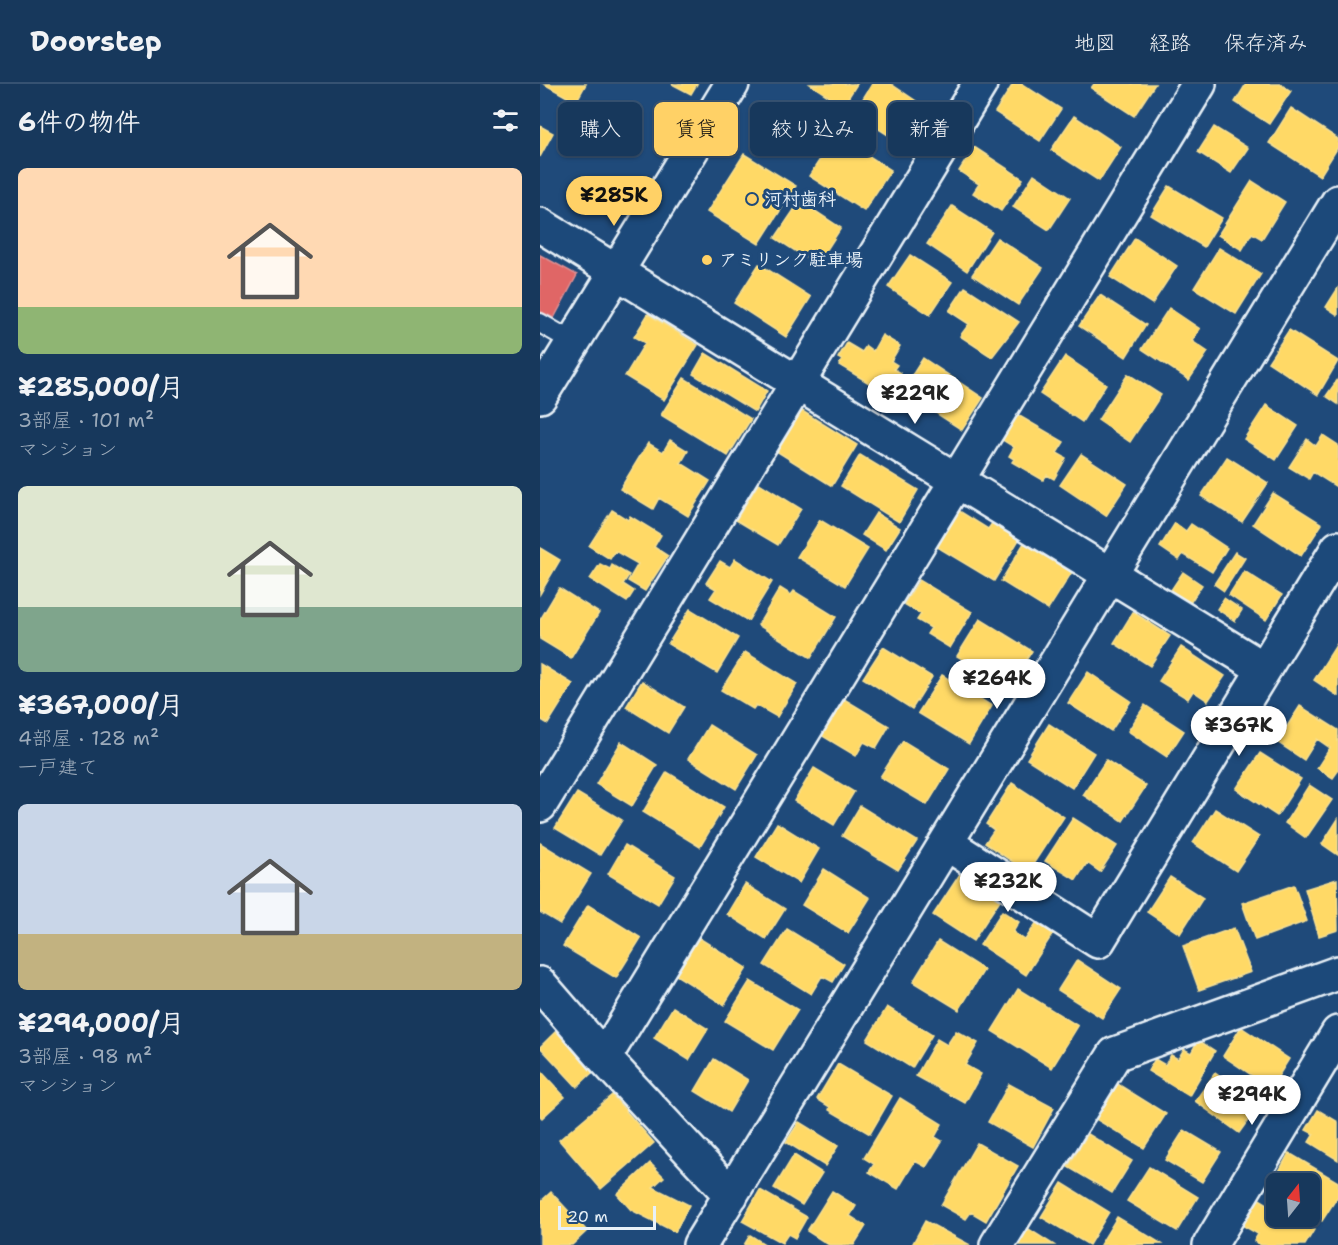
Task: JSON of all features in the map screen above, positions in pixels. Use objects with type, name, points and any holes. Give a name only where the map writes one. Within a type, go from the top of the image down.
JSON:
[{"type":"street","points":[[540,396],[732,84]]},
{"type":"street","points":[[540,805],[980,84]]},
{"type":"street","points":[[604,1058],[1199,84]]},
{"type":"street","points":[[700,1245],[1338,202]]},
{"type":"street","points":[[540,225],[1264,669]]},
{"type":"street","points":[[946,843],[1098,941],[1338,548]]},
{"type":"street","points":[[997,1245],[1115,1054],[1338,973]]},
{"type":"street","points":[[540,984],[604,1058],[731,1195]]},
{"type":"street","points":[[1210,1245],[1338,1033]]},
{"type":"lane","points":[[540,323],[573,342]]},
{"type":"building: 住宅","points":[[544,84],[586,84],[576,102]]},
{"type":"building: 住宅","points":[[672,84],[697,84],[691,94]]},
{"type":"building: 住宅","points":[[810,84],[857,84],[846,102],[837,102]]},
{"type":"building: 住宅","points":[[872,84],[891,84],[918,102],[888,102],[888,135],[876,127],[876,102],[861,102]]},
{"type":"building: 住宅","points":[[1013,84],[1022,84],[1061,109],[1040,141],[995,112]]},
{"type":"building: 住宅","points":[[1094,84],[1155,84],[1134,116],[1091,88]]},
{"type":"building: 住宅","points":[[1246,84],[1280,84],[1291,91],[1269,124],[1235,102]]},
{"type":"building: 住宅","points":[[1291,108],[1338,139],[1338,147],[1320,176],[1269,143]]},
{"type":"building: 住宅","points":[[1074,116],[1121,147],[1099,181],[1051,150]]},
{"type":"building: 住宅","points":[[540,126],[553,133],[540,157]]},
{"type":"building: 住宅","points":[[1214,127],[1248,148],[1231,173],[1198,152]]},
{"type":"building: 住宅","points":[[974,147],[1023,179],[1001,211],[973,193],[979,184],[959,171],[968,156],[972,156]]},
{"type":"building: 住宅","name":"河村歯科","points":[[744,154],[796,186],[759,244],[707,212]]},
{"type":"building: 住宅","points":[[822,156],[869,156],[891,170],[864,211],[809,176]]},
{"type":"building: 住宅","points":[[1034,174],[1070,198],[1049,230],[1013,207]]},
{"type":"building: 住宅","points":[[1252,181],[1285,202],[1262,239],[1252,233],[1242,250],[1218,235]]},
{"type":"building: 住宅","points":[[1169,186],[1222,218],[1204,247],[1151,215]]},
{"type":"building: 住宅","points":[[800,201],[841,228],[817,265],[775,238]]},
{"type":"building: 住宅","points":[[952,206],[992,232],[967,271],[927,244]]},
{"type":"building: 住宅","points":[[997,238],[1043,268],[1018,305],[972,275]]},
{"type":"building: 住宅","points":[[1135,238],[1177,266],[1152,304],[1110,277]]},
{"type":"building: 住宅","points":[[1219,248],[1261,274],[1236,314],[1194,288]]},
{"type":"building: 住宅","points":[[910,255],[952,282],[930,315],[888,287]]},
{"type":"building: 住宅","points":[[759,264],[811,297],[786,337],[734,303]]},
{"type":"building: 住宅","points":[[965,287],[1019,322],[992,357],[960,336],[969,324],[949,311]]},
{"type":"building: 住宅","points":[[1338,288],[1338,315],[1326,307]]},
{"type":"building: 住宅","points":[[1100,295],[1146,325],[1126,357],[1079,326]]},
{"type":"building: 住宅","points":[[1169,308],[1200,329],[1192,341],[1208,352],[1189,380],[1142,349]]},
{"type":"building: 住宅","points":[[648,314],[698,345],[664,400],[625,376],[645,343],[634,337]]},
{"type":"building: 住宅","points":[[1289,330],[1338,361],[1318,395],[1268,362]]},
{"type":"building: 住宅","points":[[882,335],[900,346],[891,361],[897,365],[894,369],[901,373],[889,395],[839,365],[842,360],[838,358],[847,343],[862,352],[866,346],[873,351]]},
{"type":"building: 住宅","points":[[705,353],[767,391],[755,412],[693,374]]},
{"type":"building: 住宅","points":[[1065,356],[1106,384],[1082,422],[1040,394]]},
{"type":"building: 住宅","points":[[923,358],[983,398],[962,430],[902,391]]},
{"type":"building: 住宅","points":[[1128,374],[1161,395],[1130,442],[1098,420]]},
{"type":"building: 住宅","points":[[684,378],[751,419],[728,456],[661,415]]},
{"type":"building: 住宅","points":[[1338,379],[1338,404],[1326,396]]},
{"type":"building: 住宅","points":[[1266,405],[1298,426],[1276,460],[1244,439]]},
{"type":"building: 住宅","points":[[799,409],[857,445],[832,486],[773,449]]},
{"type":"building: 住宅","points":[[1016,414],[1064,442],[1057,453],[1066,458],[1054,479],[1047,475],[1043,480],[1012,462],[1014,459],[1009,456],[1014,447],[1001,439]]},
{"type":"building: 住宅","points":[[1323,435],[1338,445],[1338,488],[1313,472],[1309,479],[1289,467],[1307,439],[1316,446]]},
{"type":"building: 住宅","points":[[670,440],[688,451],[681,463],[710,481],[688,516],[659,498],[653,509],[620,489],[648,443],[663,452]]},
{"type":"building: 住宅","points":[[1081,454],[1127,484],[1106,516],[1060,485]]},
{"type":"building: 住宅","points":[[860,455],[918,490],[899,522],[841,486]]},
{"type":"building: 住宅","points":[[1227,457],[1268,483],[1242,522],[1201,496]]},
{"type":"building: 住宅","points":[[759,483],[801,509],[778,545],[736,520]]},
{"type":"building: 住宅","points":[[1273,493],[1322,524],[1301,556],[1253,524]]},
{"type":"building: 住宅","points":[[956,509],[988,529],[993,522],[1020,538],[994,581],[934,545]]},
{"type":"building: 住宅","points":[[612,510],[628,520],[630,516],[661,535],[654,547],[668,556],[645,591],[628,581],[638,564],[615,551],[610,559],[589,546]]},
{"type":"building: 住宅","points":[[876,513],[900,528],[886,550],[862,535]]},
{"type":"building: 住宅","points":[[820,520],[868,549],[845,586],[797,557]]},
{"type":"building: 住宅","points":[[1175,523],[1186,531],[1191,524],[1227,548],[1212,572],[1183,554],[1179,560],[1160,547]]},
{"type":"building: 住宅","points":[[1024,543],[1072,572],[1048,610],[1001,581]]},
{"type":"building: 住宅","points":[[540,548],[560,560],[540,594]]},
{"type":"building: 住宅","points":[[1235,552],[1245,558],[1224,591],[1214,584]]},
{"type":"building: 住宅","points":[[735,559],[772,582],[748,621],[710,598],[716,589],[706,583],[720,561],[730,567]]},
{"type":"building: 住宅","points":[[600,564],[610,569],[612,565],[629,575],[623,584],[634,591],[627,602],[590,579]]},
{"type":"building: 住宅","points":[[1244,571],[1282,595],[1266,620],[1229,595]]},
{"type":"building: 住宅","points":[[1183,572],[1202,585],[1188,606],[1169,593]]},
{"type":"building: 住宅","points":[[919,580],[972,612],[950,648],[927,634],[931,628],[917,620],[921,614],[904,604]]},
{"type":"building: 住宅","points":[[559,588],[599,613],[571,658],[540,639],[540,620]]},
{"type":"building: 住宅","points":[[780,588],[791,595],[794,591],[836,617],[811,658],[758,625]]},
{"type":"building: 住宅","points":[[1224,598],[1242,610],[1235,621],[1217,609]]},
{"type":"building: 住宅","points":[[690,609],[738,638],[717,673],[668,644]]},
{"type":"building: 住宅","points":[[1133,612],[1170,636],[1150,666],[1114,643]]},
{"type":"building: 住宅","points":[[980,619],[1032,651],[1009,687],[957,656]]},
{"type":"building: 住宅","points":[[1338,642],[1338,696],[1314,680]]},
{"type":"building: 住宅","points":[[883,647],[932,677],[912,709],[863,678]]},
{"type":"building: 住宅","points":[[1181,647],[1225,676],[1208,701],[1193,691],[1188,699],[1159,681]]},
{"type":"building: 住宅","points":[[745,652],[797,684],[777,717],[756,705],[753,709],[721,690]]},
{"type":"building: 住宅","points":[[540,664],[573,684],[548,724],[540,719]]},
{"type":"building: 住宅","points":[[1088,672],[1131,701],[1111,731],[1068,703]]},
{"type":"building: 住宅","points":[[942,675],[992,706],[969,744],[918,713]]},
{"type":"building: 住宅","points":[[642,681],[684,707],[668,733],[626,707]]},
{"type":"building: 住宅","points":[[844,699],[889,726],[876,748],[864,742],[856,756],[821,735]]},
{"type":"building: 住宅","points":[[1145,705],[1184,731],[1167,757],[1128,731]]},
{"type":"building: 住宅","points":[[1300,706],[1338,730],[1338,771],[1333,778],[1317,768],[1330,748],[1317,739],[1304,760],[1277,742]]},
{"type":"building: 住宅","points":[[1049,724],[1094,753],[1072,788],[1027,759]]},
{"type":"building: 住宅","points":[[709,725],[757,755],[736,789],[688,759]]},
{"type":"building: 住宅","points":[[903,741],[949,769],[927,805],[880,777]]},
{"type":"building: 住宅","points":[[621,742],[657,765],[632,806],[596,784]]},
{"type":"building: 住宅","points":[[1260,753],[1301,779],[1277,816],[1236,789]]},
{"type":"building: 住宅","points":[[1106,760],[1146,786],[1123,821],[1083,795]]},
{"type":"building: 住宅","points":[[814,768],[854,792],[834,825],[794,801]]},
{"type":"building: 住宅","points":[[667,772],[724,807],[700,847],[643,812]]},
{"type":"building: 住宅","points":[[1012,783],[1064,817],[1028,872],[985,843],[994,830],[986,824]]},
{"type":"building: 住宅","points":[[1309,785],[1332,800],[1306,838],[1285,823]]},
{"type":"building: 住宅","points":[[577,793],[622,820],[600,855],[555,828]]},
{"type":"building: 住宅","points":[[860,806],[917,841],[898,870],[842,836]]},
{"type":"building: 住宅","points":[[1215,809],[1259,837],[1236,871],[1193,843]]},
{"type":"building: 住宅","points":[[1073,818],[1117,846],[1100,872],[1087,863],[1076,880],[1045,861]]},
{"type":"building: 住宅","points":[[1338,819],[1338,855],[1322,844]]},
{"type":"building: 住宅","points":[[777,823],[819,849],[799,883],[756,857]]},
{"type":"building: 住宅","points":[[540,843],[591,874],[560,924],[540,912]]},
{"type":"building: 住宅","points":[[625,845],[675,876],[658,904],[608,874]]},
{"type":"building: 住宅","points":[[824,869],[870,898],[848,933],[802,905]]},
{"type":"building: 住宅","points":[[960,874],[1000,900],[973,941],[933,915]]},
{"type":"building: 住宅","points":[[1170,877],[1203,898],[1180,934],[1147,912]]},
{"type":"building: 住宅","points":[[1337,879],[1338,930],[1319,936],[1305,889]]},
{"type":"building: 住宅","points":[[745,884],[785,909],[766,939],[727,914]]},
{"type":"building: 住宅","points":[[1294,885],[1307,921],[1255,940],[1242,903]]},
{"type":"building: 住宅","points":[[588,905],[641,938],[616,978],[563,946]]},
{"type":"building: 住宅","points":[[1002,911],[1019,922],[1013,932],[1025,940],[1037,922],[1054,932],[1026,975],[980,945]]},
{"type":"building: 住宅","points":[[1234,928],[1251,972],[1199,990],[1183,946]]},
{"type":"building: 住宅","points":[[787,929],[844,964],[833,982],[822,976],[811,994],[764,965]]},
{"type":"building: 住宅","points":[[699,938],[747,968],[724,1005],[676,975]]},
{"type":"building: 住宅","points":[[938,941],[984,970],[959,1010],[913,982]]},
{"type":"building: 住宅","points":[[1077,960],[1121,989],[1102,1018],[1058,990]]},
{"type":"building: 住宅","points":[[750,981],[798,1010],[773,1050],[725,1021]]},
{"type":"building: 住宅","points":[[1018,989],[1078,1026],[1052,1068],[992,1031]]},
{"type":"building: 住宅","points":[[673,1007],[708,1029],[689,1060],[654,1038]]},
{"type":"building: 住宅","points":[[887,1007],[932,1035],[912,1068],[867,1040]]},
{"type":"building: 住宅","points":[[1241,1027],[1289,1059],[1271,1088],[1223,1056]]},
{"type":"building: 住宅","points":[[556,1031],[593,1072],[577,1087],[540,1047]]},
{"type":"building: 住宅","points":[[956,1031],[978,1043],[965,1065],[981,1074],[965,1103],[916,1076],[937,1039],[947,1045]]},
{"type":"building: 住宅","points":[[1198,1040],[1215,1051],[1189,1096],[1148,1071],[1155,1059],[1165,1065],[1171,1055],[1178,1059],[1184,1049],[1191,1053]]},
{"type":"building: 住宅","points":[[714,1059],[748,1080],[729,1112],[695,1091]]},
{"type":"building: 住宅","points":[[838,1064],[892,1096],[870,1134],[829,1110],[830,1107],[817,1099]]},
{"type":"building: 住宅","points":[[540,1070],[565,1097],[542,1118],[540,1116]]},
{"type":"building: 住宅","points":[[1215,1073],[1260,1104],[1239,1133],[1195,1101]]},
{"type":"building: 住宅","points":[[1116,1083],[1166,1114],[1144,1148],[1094,1118]]},
{"type":"building: 住宅","points":[[1009,1084],[1054,1108],[1033,1147],[988,1122]]},
{"type":"building: 住宅","points":[[612,1095],[654,1143],[601,1189],[559,1140]]},
{"type":"building: 住宅","points":[[900,1098],[942,1124],[935,1137],[942,1141],[926,1167],[915,1161],[898,1189],[869,1172],[874,1164],[864,1158]]},
{"type":"building: 住宅","points":[[1318,1110],[1338,1122],[1338,1160],[1309,1142],[1314,1134],[1306,1130]]},
{"type":"building: 住宅","points":[[799,1122],[838,1146],[825,1166],[786,1142]]},
{"type":"building: 住宅","points":[[1184,1130],[1221,1152],[1202,1182],[1165,1160]]},
{"type":"building: 住宅","points":[[1088,1134],[1132,1161],[1112,1193],[1068,1167]]},
{"type":"building: 住宅","points":[[977,1143],[1018,1166],[986,1221],[971,1212],[966,1219],[941,1205]]},
{"type":"building: 住宅","points":[[1289,1153],[1338,1182],[1338,1196],[1322,1221],[1320,1220],[1320,1173],[1278,1173]]},
{"type":"building: 住宅","points":[[794,1155],[822,1173],[802,1205],[774,1188]]},
{"type":"building: 住宅","points":[[650,1163],[664,1177],[653,1187],[689,1205],[675,1232],[631,1210],[617,1194]]},
{"type":"building: 住宅","points":[[1149,1167],[1198,1197],[1177,1231],[1127,1201]]},
{"type":"building: 住宅","points":[[1062,1183],[1109,1212],[1089,1245],[1041,1217]]},
{"type":"building: 住宅","points":[[760,1190],[807,1217],[795,1238],[788,1234],[782,1243],[742,1221]]},
{"type":"building: 住宅","points":[[832,1191],[856,1206],[850,1216],[866,1226],[854,1245],[829,1245],[807,1231]]},
{"type":"building: 住宅","points":[[551,1192],[587,1231],[572,1245],[540,1245],[540,1202]]},
{"type":"building: 住宅","points":[[1256,1197],[1266,1203],[1266,1227],[1309,1227],[1314,1230],[1305,1245],[1261,1245],[1254,1241],[1258,1234],[1240,1224]]},
{"type":"building: 住宅","points":[[1117,1217],[1162,1244],[1100,1245]]},
{"type":"building: 住宅","points":[[925,1221],[970,1245],[912,1245]]},
{"type":"building: 住宅","points":[[1027,1228],[1054,1245],[1017,1245]]},
{"type":"building: 住宅","points":[[750,1235],[766,1245],[744,1245]]},
{"type":"building: 商業","points":[[540,255],[577,275],[554,318],[540,311]]},
{"type":"place","name":"河村歯科","points":[[752,199]]},
{"type":"place","name":"アミリンク駐車場","points":[[707,260]]}]
